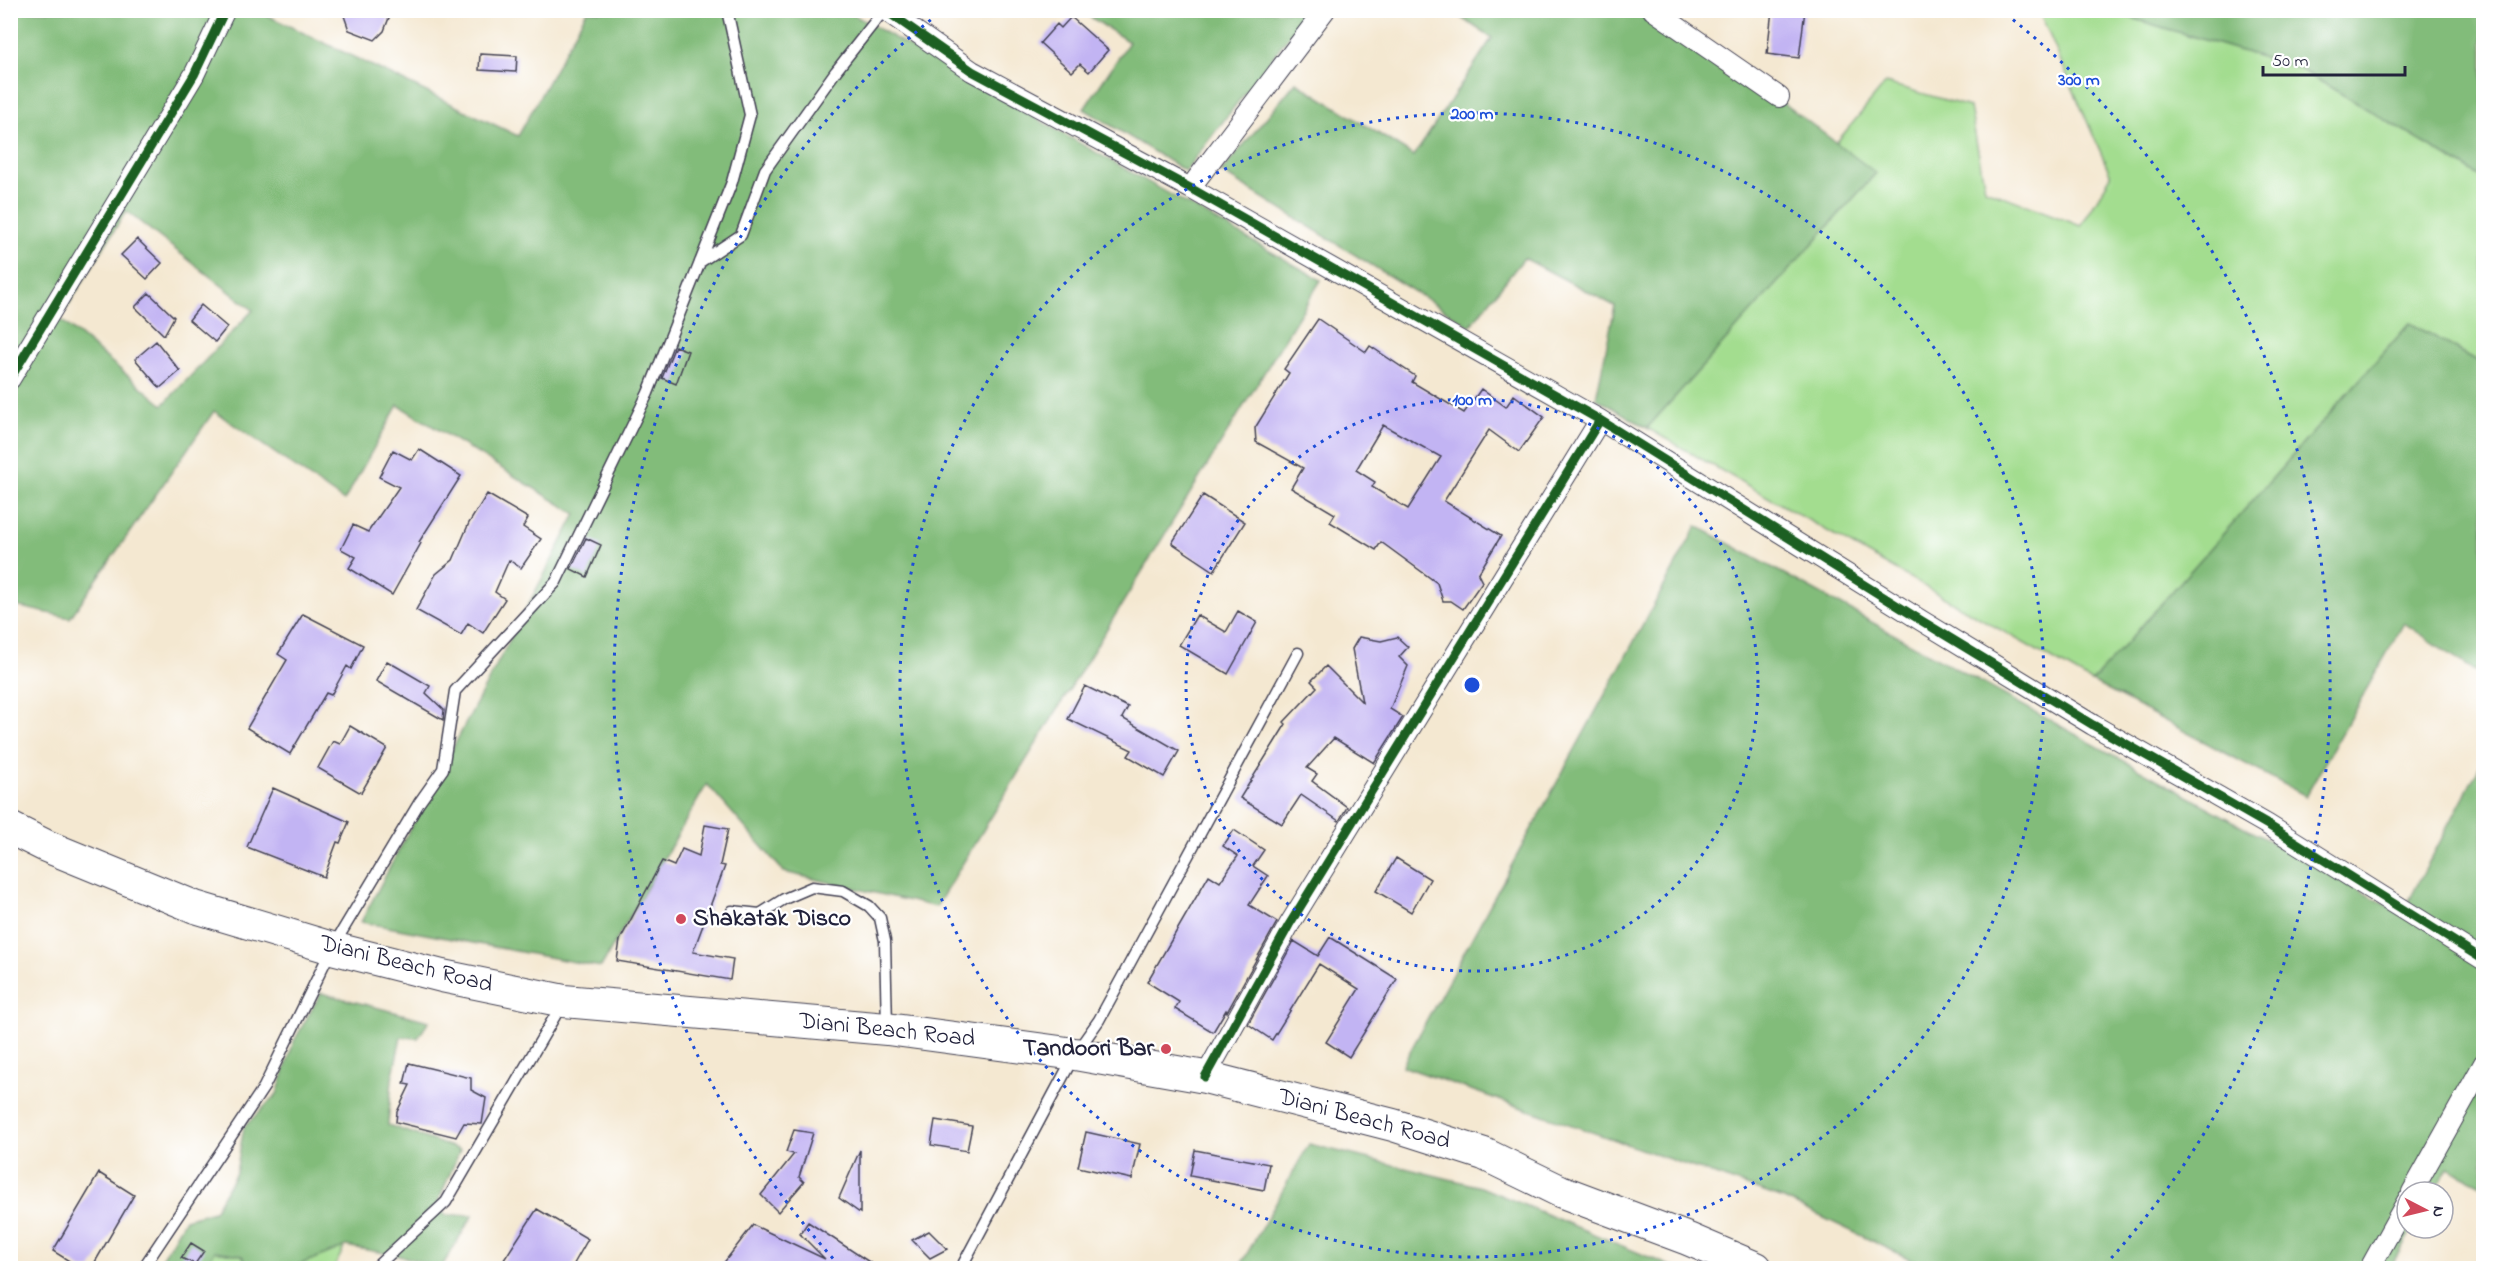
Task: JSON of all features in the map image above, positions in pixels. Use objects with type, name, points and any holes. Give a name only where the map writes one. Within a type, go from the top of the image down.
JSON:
[{"type":"main road","name":"Diani Beach Road","points":[[10,828],[46,846],[195,907],[332,948],[442,976],[564,1001],[887,1029],[1075,1054],[1205,1077],[1393,1125],[1484,1154],[1560,1191],[1688,1239],[1756,1269]]},
{"type":"street","points":[[10,379],[194,75],[225,10]]},
{"type":"street","points":[[884,10],[972,71],[1190,188],[1600,420],[1942,634],[2093,725],[2268,825],[2484,960]]},
{"type":"street","points":[[1190,188],[1325,10]]},
{"type":"street","points":[[1653,10],[1779,97]]},
{"type":"street","points":[[1205,1077],[1289,925],[1600,420]]},
{"type":"street","points":[[2419,1180],[2484,1063]]},
{"type":"street","points":[[2370,1269],[2395,1223]]},
{"type":"lane","points":[[143,1269],[264,1088],[332,948],[442,769],[455,691],[556,582],[648,393],[732,182],[750,115],[726,10]]},
{"type":"lane","points":[[700,262],[741,235],[765,170],[836,71],[884,10]]},
{"type":"lane","points":[[961,1269],[1075,1054],[1099,1020],[1298,653]]},
{"type":"lane","points":[[732,911],[760,914],[784,899],[812,887],[843,891],[869,906],[880,918],[885,941],[887,1029]]},
{"type":"lane","points":[[375,1269],[446,1202],[564,1001]]},
{"type":"green space","points":[[1687,10],[1678,23],[1876,173],[1647,428],[1596,398],[1615,306],[1524,258],[1470,326],[1221,172],[1296,82],[1414,156],[1492,38],[1451,11]]},
{"type":"green space","points":[[11,11],[258,11],[518,136],[587,11],[847,11],[1321,280],[936,907],[784,872],[707,784],[601,967],[361,922],[576,514],[398,405],[344,501],[214,411],[70,618],[11,605]],"holes":[[[126,211],[253,310],[163,405],[60,319]]]},
{"type":"green space","points":[[1081,11],[1308,11],[1185,171],[1084,109],[1129,42]]},
{"type":"green space","points":[[2039,11],[2108,11],[2298,68],[2483,178],[2483,364],[2410,323],[2092,682],[1647,428],[1875,174],[1836,143],[1886,83],[1970,107],[1985,189],[2081,226],[2111,176]]},
{"type":"green space","points":[[2108,11],[2483,11],[2483,178],[2298,68]]},
{"type":"green space","points":[[2410,323],[2483,364],[2483,676],[2404,623],[2306,796],[2092,682]]},
{"type":"green space","points":[[1697,526],[2402,914],[2483,760],[2483,1186],[2448,1168],[2441,1180],[2395,1180],[2395,1240],[2406,1240],[2390,1268],[1929,1268],[1784,1199],[1402,1066]]},
{"type":"green space","points":[[321,993],[429,1021],[418,1038],[401,1037],[392,1079],[388,1125],[460,1150],[438,1202],[445,1215],[473,1215],[441,1268],[405,1257],[346,1246],[291,1268],[249,1268],[242,1255],[215,1251],[204,1268],[157,1268],[185,1219],[214,1211],[236,1173],[244,1127],[277,1094],[294,1041]]},
{"type":"green space","points":[[1309,1144],[1481,1187],[1675,1268],[1239,1268]]},
{"type":"green space","points":[[345,1246],[334,1268],[291,1268]]},
{"type":"green space","points":[[214,1251],[242,1255],[249,1268],[204,1268]]},
{"type":"building","points":[[342,10],[392,10],[384,31],[375,40],[349,30]]},
{"type":"building","points":[[1772,10],[1805,10],[1799,58],[1767,54]]},
{"type":"building","points":[[1071,17],[1108,50],[1089,72],[1080,64],[1072,72],[1040,43],[1057,24],[1061,28]]},
{"type":"building","points":[[480,54],[517,56],[516,72],[479,70]]},
{"type":"building","points":[[137,239],[162,263],[147,279],[121,255]]},
{"type":"building","points":[[149,293],[174,317],[164,335],[135,307]]},
{"type":"building","points":[[201,305],[227,327],[215,342],[189,320]]},
{"type":"building","points":[[1318,319],[1366,352],[1370,346],[1415,376],[1412,382],[1464,413],[1481,389],[1506,407],[1514,395],[1544,417],[1519,452],[1489,430],[1444,501],[1501,536],[1478,574],[1482,582],[1463,609],[1451,601],[1443,601],[1437,583],[1381,542],[1376,550],[1330,522],[1335,514],[1291,488],[1303,468],[1256,442],[1255,428],[1289,373],[1284,369]],"holes":[[[1383,425],[1441,457],[1408,509],[1372,487],[1375,482],[1356,470]]]},
{"type":"building","points":[[156,341],[180,371],[160,388],[135,359]]},
{"type":"building","points":[[675,346],[688,351],[676,384],[662,378]]},
{"type":"building","points":[[419,449],[461,476],[419,542],[421,543],[392,595],[349,568],[356,557],[341,549],[353,525],[368,532],[399,487],[379,477],[393,450],[412,460]]},
{"type":"building","points":[[487,494],[528,518],[523,527],[541,539],[521,568],[509,560],[495,592],[505,599],[483,633],[468,623],[461,635],[416,610],[436,574],[453,560],[469,523]]},
{"type":"building","points":[[1203,495],[1245,522],[1214,571],[1172,543]]},
{"type":"building","points":[[586,538],[601,545],[587,577],[571,569]]},
{"type":"building","points":[[1238,611],[1257,622],[1228,674],[1179,645],[1197,615],[1226,632]]},
{"type":"building","points":[[303,614],[363,645],[351,669],[347,666],[331,695],[326,693],[290,754],[247,728],[287,660],[278,654]]},
{"type":"building","points":[[1359,637],[1381,641],[1397,637],[1408,647],[1399,657],[1408,666],[1390,709],[1403,717],[1374,763],[1334,738],[1307,768],[1317,774],[1312,781],[1347,807],[1339,821],[1301,795],[1282,824],[1240,798],[1286,724],[1284,722],[1317,687],[1311,681],[1326,666],[1362,702],[1352,649]]},
{"type":"building","points":[[387,661],[430,686],[426,693],[444,710],[443,720],[376,681]]},
{"type":"building","points":[[1085,686],[1128,707],[1122,718],[1179,751],[1164,777],[1128,756],[1132,750],[1068,719]]},
{"type":"building","points":[[350,726],[387,748],[361,793],[318,768],[333,741],[340,744]]},
{"type":"building","points":[[273,788],[349,822],[340,843],[337,842],[324,877],[247,847]]},
{"type":"building","points":[[705,825],[728,829],[720,865],[725,866],[693,952],[733,959],[730,980],[617,961],[620,940],[662,861],[674,866],[682,849],[699,856]]},
{"type":"building","points":[[1234,830],[1264,850],[1253,866],[1268,876],[1249,905],[1277,922],[1227,1012],[1226,1010],[1213,1032],[1175,1009],[1179,1002],[1147,982],[1209,875],[1220,882],[1238,856],[1223,846]]},
{"type":"building","points":[[1396,858],[1430,879],[1411,912],[1376,891]]},
{"type":"building","points":[[1330,937],[1397,979],[1349,1057],[1326,1042],[1359,989],[1319,964],[1272,1040],[1248,1024],[1294,941],[1318,956]]},
{"type":"building","points":[[409,1063],[471,1078],[471,1090],[486,1098],[482,1124],[464,1123],[456,1137],[396,1122],[397,1112],[410,1085],[404,1084]]},
{"type":"building","points":[[935,1120],[972,1126],[967,1151],[931,1145]]},
{"type":"building","points":[[794,1130],[813,1133],[799,1177],[804,1182],[778,1212],[761,1195],[794,1154],[786,1152]]},
{"type":"building","points":[[1086,1132],[1140,1144],[1132,1179],[1078,1167]]},
{"type":"building","points":[[860,1150],[860,1213],[839,1198]]},
{"type":"building","points":[[1195,1150],[1269,1164],[1264,1190],[1190,1176]]},
{"type":"building","points":[[99,1173],[134,1195],[91,1269],[82,1269],[53,1251]]},
{"type":"building","points":[[537,1209],[588,1239],[571,1269],[498,1269]]},
{"type":"building","points":[[808,1222],[880,1269],[719,1269],[753,1225],[825,1259],[800,1234]]},
{"type":"building","points":[[929,1231],[947,1249],[930,1258],[912,1240]]},
{"type":"building","points":[[191,1243],[204,1251],[195,1264],[181,1258]]},
{"type":"cycle path","points":[[10,379],[194,75],[225,10]]},
{"type":"cycle path","points":[[885,10],[972,71],[1190,188],[1600,420],[1922,621],[2093,725],[2268,825],[2484,960]]},
{"type":"cycle path","points":[[1205,1077],[1289,925],[1600,420]]},
{"type":"place","name":"Shakatak Disco","points":[[681,919]]},
{"type":"place","name":"Tandoori Bar","points":[[1166,1049]]}]
